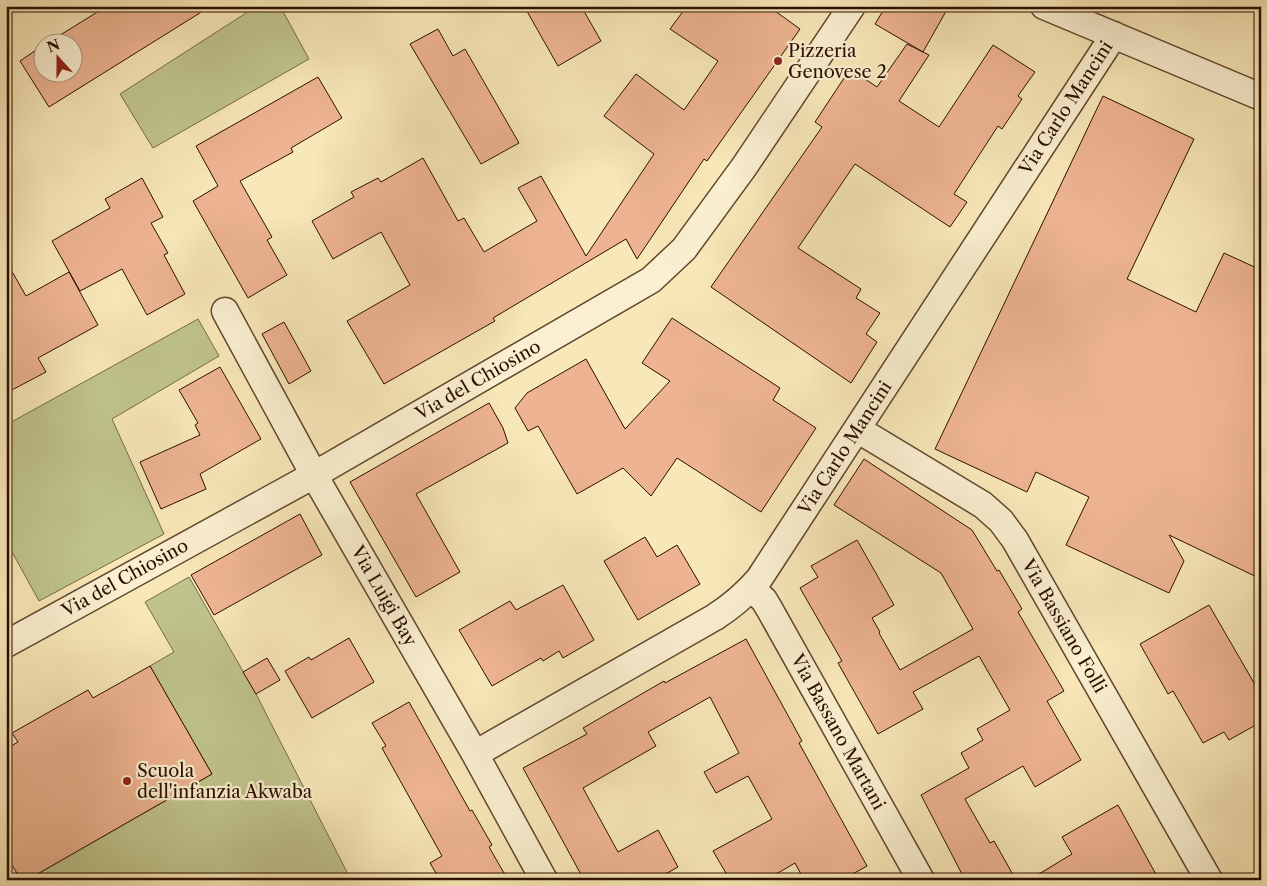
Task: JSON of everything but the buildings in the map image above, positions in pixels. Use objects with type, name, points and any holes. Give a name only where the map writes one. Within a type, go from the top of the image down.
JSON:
[{"type":"street","name":"Via del Chiosino","points":[[6,644],[314,475],[651,280],[684,249],[744,167],[852,6]]},
{"type":"street","points":[[1044,6],[1261,96]]},
{"type":"street","name":"Via Carlo Mancini","points":[[475,754],[715,617],[731,607],[759,579],[1114,35]]},
{"type":"street","name":"Via Luigi Bay","points":[[224,311],[314,475],[475,754],[544,880]]},
{"type":"street","name":"Via Bassiano Folli","points":[[858,429],[983,505],[1001,521],[1015,540],[1209,880]]},
{"type":"street","name":"Via Bassano Martani","points":[[751,588],[764,600],[770,610],[921,880]]},
{"type":"green space","points":[[257,6],[280,6],[309,59],[153,148],[120,94]]},
{"type":"green space","points":[[198,319],[219,356],[112,419],[164,534],[39,601],[6,541],[6,425]]},
{"type":"green space","points":[[189,577],[256,694],[351,880],[27,880],[212,774],[150,666],[174,652],[145,602]]},
{"type":"place","name":"Pizzeria Genovese 2","points":[[778,61]]},
{"type":"place","name":"Scuola dell'infanzia Akwaba","points":[[127,781]]}]
